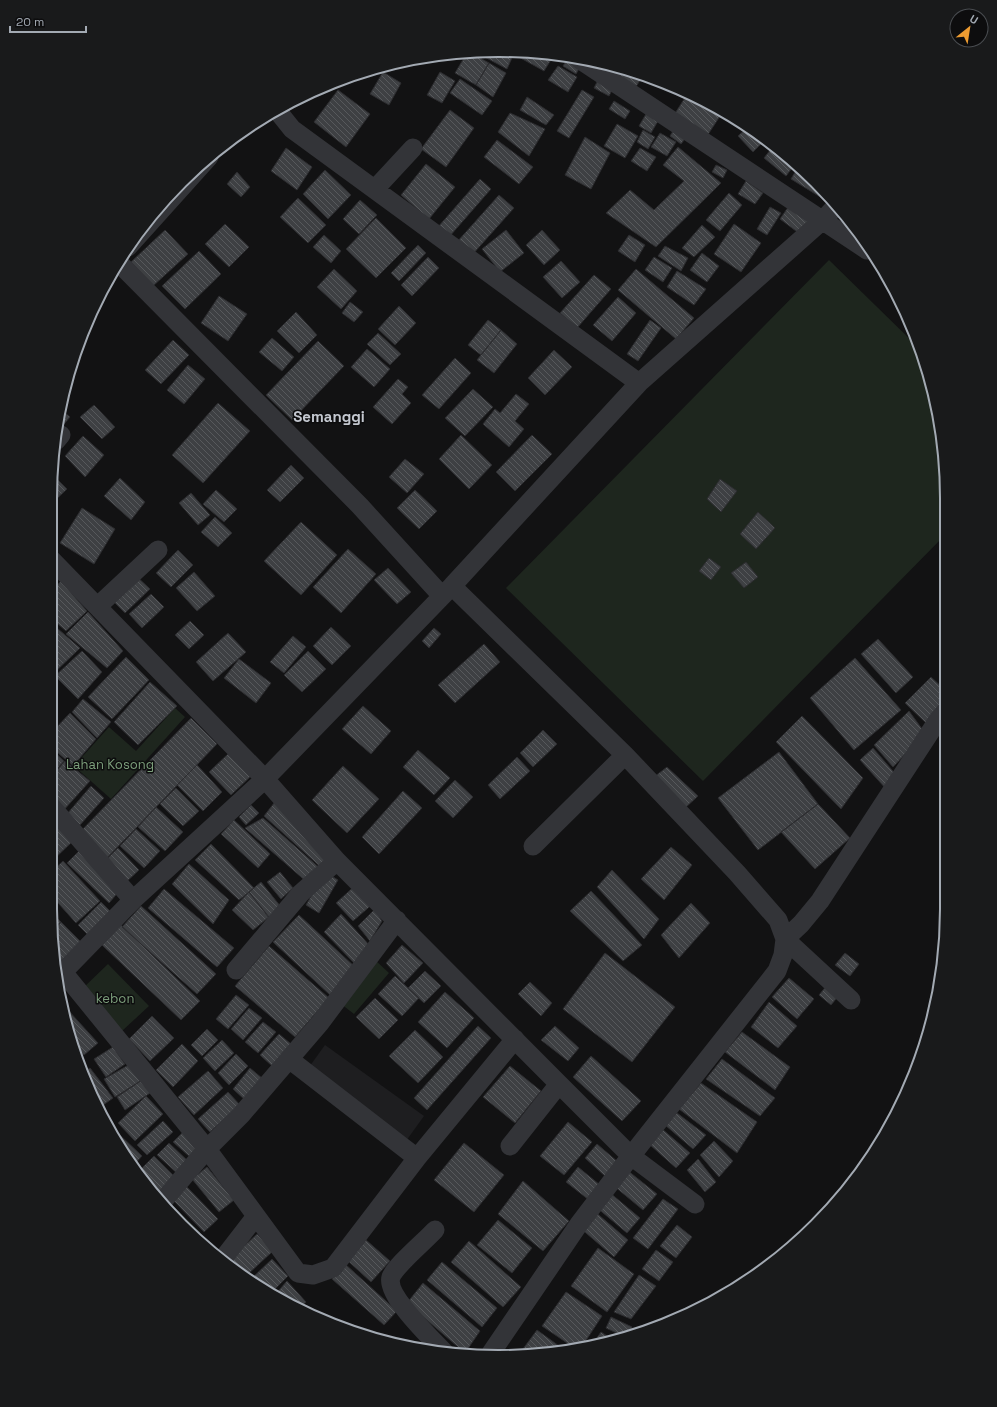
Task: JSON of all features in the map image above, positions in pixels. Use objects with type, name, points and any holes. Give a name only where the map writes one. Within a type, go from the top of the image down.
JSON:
[{"type":"street","points":[[590,66],[861,246]]},
{"type":"street","points":[[281,115],[292,129],[639,383]]},
{"type":"street","points":[[375,189],[413,148]]},
{"type":"street","points":[[62,973],[133,900],[265,779],[447,591],[639,383],[823,220],[832,210]]},
{"type":"street","points":[[123,267],[360,506],[447,591],[625,755],[761,900],[778,920],[785,939],[851,1000]]},
{"type":"street","points":[[98,606],[158,550]]},
{"type":"street","points":[[57,565],[265,779],[338,861],[559,1084],[631,1156],[695,1204]]},
{"type":"street","points":[[493,1350],[579,1224],[778,971],[783,955],[785,939],[801,924],[820,901],[940,718]]},
{"type":"street","points":[[533,846],[625,755]]},
{"type":"street","points":[[57,813],[133,900]]},
{"type":"street","points":[[236,970],[301,893],[338,861]]},
{"type":"street","points":[[165,1198],[207,1149],[241,1115],[320,1023],[397,920]]},
{"type":"street","points":[[62,976],[207,1149],[298,1273],[313,1276],[333,1268],[417,1158],[515,1039]]},
{"type":"street","points":[[289,1060],[417,1158]]},
{"type":"street","points":[[510,1146],[559,1084]]},
{"type":"street","points":[[226,1255],[256,1216]]},
{"type":"street","points":[[435,1230],[395,1270],[390,1278],[393,1291],[401,1305],[438,1346]]},
{"type":"shaded area","points":[[325,1045],[424,1116],[406,1141],[307,1070]]},
{"type":"green space","points":[[829,260],[910,339],[917,357],[932,412],[939,470],[940,540],[703,781],[506,588]]},
{"type":"green space","name":"Lahan Kosong","points":[[175,708],[185,717],[111,799],[74,766],[109,727],[136,751]]},
{"type":"green space","points":[[374,959],[389,973],[354,1014],[341,1004]]},
{"type":"green space","name":"kebon","points":[[108,964],[149,1006],[122,1031],[81,990]]},
{"type":"green space","points":[[173,1206],[200,1232],[199,1233],[186,1221]]},
{"type":"building","points":[[486,57],[512,57],[507,69]]},
{"type":"building","points":[[479,58],[489,63],[476,85],[455,73],[464,59]]},
{"type":"building","points":[[520,58],[551,60],[544,71]]},
{"type":"building","points":[[565,62],[581,65],[576,74],[563,66]]},
{"type":"building","points":[[489,63],[506,73],[493,97],[476,85]]},
{"type":"building","points":[[558,66],[577,77],[568,92],[548,80]]},
{"type":"building","points":[[611,71],[640,80],[635,88]]},
{"type":"building","points":[[383,72],[401,83],[389,105],[370,94]]},
{"type":"building","points":[[440,72],[455,81],[442,103],[427,95]]},
{"type":"building","points":[[599,78],[614,86],[609,96],[594,88]]},
{"type":"building","points":[[460,79],[492,101],[482,115],[450,93]]},
{"type":"building","points":[[338,90],[370,114],[346,147],[314,122]]},
{"type":"building","points":[[582,90],[594,97],[569,138],[557,131]]},
{"type":"building","points":[[527,97],[554,115],[546,125],[520,110]]},
{"type":"building","points":[[684,99],[720,116],[707,136],[674,115]]},
{"type":"building","points":[[614,101],[630,111],[625,119],[609,109]]},
{"type":"building","points":[[450,110],[474,128],[446,167],[421,149]]},
{"type":"building","points":[[510,113],[545,129],[529,156],[498,132]]},
{"type":"building","points":[[646,114],[658,121],[651,133],[639,126]]},
{"type":"building","points":[[617,124],[638,136],[625,158],[604,146]]},
{"type":"building","points":[[675,128],[687,136],[681,144],[670,136]]},
{"type":"building","points":[[643,130],[655,137],[648,149],[637,142]]},
{"type":"building","points":[[744,131],[761,144],[753,152],[738,136]]},
{"type":"building","points":[[660,133],[676,142],[667,156],[651,147]]},
{"type":"building","points":[[585,137],[610,153],[591,189],[565,175]]},
{"type":"building","points":[[497,140],[533,167],[519,184],[484,157]]},
{"type":"building","points":[[678,147],[721,183],[656,247],[606,213],[630,190],[654,210],[684,181],[663,165]]},
{"type":"building","points":[[286,148],[312,167],[297,190],[271,171]]},
{"type":"building","points":[[640,148],[656,157],[647,171],[631,161]]},
{"type":"building","points":[[770,150],[792,168],[786,176],[764,158]]},
{"type":"building","points":[[426,164],[455,187],[429,219],[401,195]]},
{"type":"building","points":[[716,165],[727,170],[723,178],[712,172]]},
{"type":"building","points":[[325,170],[351,195],[328,219],[303,194]]},
{"type":"building","points":[[237,172],[250,187],[241,197],[227,184]]},
{"type":"building","points":[[795,172],[822,198],[791,179]]},
{"type":"building","points":[[480,179],[491,189],[449,237],[438,227]]},
{"type":"building","points":[[746,181],[763,193],[755,204],[738,194]]},
{"type":"building","points":[[729,193],[742,205],[720,231],[706,220]]},
{"type":"building","points":[[499,195],[514,208],[472,255],[457,242]]},
{"type":"building","points":[[298,198],[326,225],[308,243],[280,217]]},
{"type":"building","points":[[360,200],[377,215],[359,234],[343,219]]},
{"type":"building","points":[[791,203],[814,219],[800,234],[780,219]]},
{"type":"building","points":[[770,207],[781,213],[767,235],[757,229]]},
{"type":"building","points":[[376,218],[406,248],[376,278],[346,249]]},
{"type":"building","points":[[225,224],[249,247],[229,267],[205,244]]},
{"type":"building","points":[[734,224],[761,243],[741,272],[714,254]]},
{"type":"building","points":[[702,225],[715,237],[694,257],[682,248]]},
{"type":"building","points":[[165,230],[188,254],[153,286],[131,262]]},
{"type":"building","points":[[506,230],[524,253],[500,272],[482,249]]},
{"type":"building","points":[[542,230],[560,250],[544,265],[526,245]]},
{"type":"building","points":[[324,235],[341,251],[331,263],[313,247]]},
{"type":"building","points":[[629,235],[645,245],[635,262],[618,251]]},
{"type":"building","points":[[418,245],[426,253],[399,281],[391,273]]},
{"type":"building","points":[[665,246],[688,258],[681,271],[658,256]]},
{"type":"building","points":[[199,251],[221,274],[185,309],[162,286]]},
{"type":"building","points":[[702,253],[719,266],[707,282],[690,270]]},
{"type":"building","points":[[428,257],[439,268],[412,296],[401,285]]},
{"type":"building","points":[[654,257],[672,268],[663,282],[645,270]]},
{"type":"building","points":[[561,261],[580,282],[562,298],[543,277]]},
{"type":"building","points":[[334,269],[357,291],[341,309],[317,287]]},
{"type":"building","points":[[636,269],[694,318],[676,339],[618,290]]},
{"type":"building","points":[[677,271],[706,289],[694,305],[667,287]]},
{"type":"building","points":[[594,275],[611,289],[577,328],[560,313]]},
{"type":"building","points":[[219,296],[247,314],[228,341],[201,323]]},
{"type":"building","points":[[618,297],[636,313],[612,341],[593,325]]},
{"type":"building","points":[[350,302],[363,312],[354,322],[342,313]]},
{"type":"building","points":[[399,306],[416,323],[395,345],[378,329]]},
{"type":"building","points":[[296,312],[317,335],[299,353],[277,331]]},
{"type":"building","points":[[488,320],[501,330],[481,355],[468,345]]},
{"type":"building","points":[[650,320],[661,328],[638,361],[627,354]]},
{"type":"building","points":[[501,330],[517,344],[494,373],[477,360]]},
{"type":"building","points":[[378,333],[401,354],[390,365],[367,344]]},
{"type":"building","points":[[272,338],[294,357],[282,371],[259,352]]},
{"type":"building","points":[[173,340],[189,355],[161,384],[145,370]]},
{"type":"building","points":[[318,341],[344,366],[292,420],[266,395]]},
{"type":"building","points":[[367,349],[390,369],[374,387],[351,367]]},
{"type":"building","points":[[554,350],[572,367],[545,395],[528,378]]},
{"type":"building","points":[[455,358],[471,373],[439,409],[422,395]]},
{"type":"building","points":[[188,365],[205,379],[184,404],[167,390]]},
{"type":"building","points":[[398,379],[408,387],[402,394],[411,403],[392,424],[373,407]]},
{"type":"building","points":[[473,389],[493,407],[465,436],[445,418]]},
{"type":"building","points":[[516,394],[529,404],[515,421],[524,429],[509,447],[483,424],[495,409],[500,413]]},
{"type":"building","points":[[218,403],[250,431],[203,483],[172,455]]},
{"type":"building","points":[[94,405],[115,427],[102,439],[80,417]]},
{"type":"building","points":[[65,413],[70,417],[63,425]]},
{"type":"building","points":[[461,435],[492,465],[469,489],[439,459]]},
{"type":"building","points":[[532,435],[552,454],[515,491],[496,472]]},
{"type":"building","points":[[83,436],[104,455],[85,477],[65,456]]},
{"type":"building","points":[[405,459],[424,474],[407,493],[389,477]]},
{"type":"building","points":[[291,465],[304,478],[280,502],[267,490]]},
{"type":"building","points":[[120,478],[145,502],[131,520],[104,496]]},
{"type":"building","points":[[720,479],[737,491],[721,512],[707,499]]},
{"type":"building","points":[[58,480],[67,489],[57,498]]},
{"type":"building","points":[[216,490],[237,509],[224,522],[203,504]]},
{"type":"building","points":[[415,490],[437,511],[419,529],[397,508]]},
{"type":"building","points":[[191,493],[210,515],[198,525],[179,503]]},
{"type":"building","points":[[82,508],[115,529],[94,564],[60,543]]},
{"type":"building","points":[[758,512],[775,528],[756,549],[740,534]]},
{"type":"building","points":[[215,517],[232,533],[218,547],[201,532]]},
{"type":"building","points":[[301,522],[337,555],[301,595],[264,561]]},
{"type":"building","points":[[348,549],[376,574],[341,613],[313,587]]},
{"type":"building","points":[[178,550],[193,565],[171,587],[156,573]]},
{"type":"building","points":[[709,558],[721,567],[711,580],[699,571]]},
{"type":"building","points":[[746,562],[758,577],[744,588],[731,573]]},
{"type":"building","points":[[388,568],[411,592],[397,604],[374,580]]},
{"type":"building","points":[[194,572],[215,596],[197,611],[176,588]]},
{"type":"building","points":[[134,574],[150,589],[125,613],[110,598]]},
{"type":"building","points":[[61,581],[87,611],[66,631],[57,623],[57,585]]},
{"type":"building","points":[[151,594],[164,607],[142,628],[129,614]]},
{"type":"building","points":[[88,612],[123,651],[107,668],[66,634]]},
{"type":"building","points":[[190,621],[204,635],[189,649],[175,635]]},
{"type":"building","points":[[331,627],[351,646],[332,665],[313,646]]},
{"type":"building","points":[[57,628],[80,648],[57,670]]},
{"type":"building","points":[[434,628],[441,634],[429,648],[422,641]]},
{"type":"building","points":[[228,633],[246,652],[213,681],[196,662]]},
{"type":"building","points":[[293,636],[306,647],[284,673],[270,662]]},
{"type":"building","points":[[878,639],[913,677],[896,693],[861,654]]},
{"type":"building","points":[[484,644],[500,662],[455,703],[438,685]]},
{"type":"building","points":[[82,651],[102,672],[78,699],[57,678],[57,674]]},
{"type":"building","points":[[308,651],[326,669],[302,692],[284,675]]},
{"type":"building","points":[[126,657],[149,680],[112,719],[88,697]]},
{"type":"building","points":[[855,658],[901,710],[854,750],[810,698]]},
{"type":"building","points":[[239,659],[271,683],[256,703],[224,678]]},
{"type":"building","points":[[931,677],[940,685],[940,708],[926,723],[905,703]]},
{"type":"building","points":[[150,682],[177,706],[138,745],[114,722]]},
{"type":"building","points":[[83,699],[111,722],[97,738],[72,712]]},
{"type":"building","points":[[363,706],[391,731],[371,754],[342,729]]},
{"type":"building","points":[[909,711],[925,733],[893,767],[874,745]]},
{"type":"building","points":[[70,713],[96,739],[73,766],[57,752],[57,727]]},
{"type":"building","points":[[802,716],[863,778],[841,809],[776,742]]},
{"type":"building","points":[[191,718],[217,744],[104,861],[77,835]]},
{"type":"building","points":[[543,730],[557,744],[533,767],[520,753]]},
{"type":"building","points":[[873,748],[898,777],[887,790],[860,760]]},
{"type":"building","points":[[418,750],[450,778],[434,795],[403,767]]},
{"type":"building","points":[[230,752],[252,775],[231,795],[209,772]]},
{"type":"building","points":[[779,752],[818,804],[758,850],[718,798]]},
{"type":"building","points":[[57,754],[64,761],[57,769]]},
{"type":"building","points":[[517,757],[530,771],[500,799],[488,785]]},
{"type":"building","points":[[65,761],[90,781],[62,812],[57,807],[57,770]]},
{"type":"building","points":[[197,765],[222,792],[203,811],[177,785]]},
{"type":"building","points":[[343,766],[379,799],[347,833],[312,800]]},
{"type":"building","points":[[667,767],[698,796],[685,808],[654,777]]},
{"type":"building","points":[[455,780],[473,797],[453,818],[435,801]]},
{"type":"building","points":[[91,786],[104,798],[80,825],[67,814]]},
{"type":"building","points":[[176,788],[199,811],[183,826],[160,804]]},
{"type":"building","points":[[403,791],[422,808],[379,854],[362,837]]},
{"type":"building","points":[[278,798],[330,859],[325,871],[264,816]]},
{"type":"building","points":[[818,804],[850,838],[815,869],[781,832]]},
{"type":"building","points":[[251,805],[259,813],[246,825],[239,817]]},
{"type":"building","points":[[156,807],[183,832],[165,851],[138,827]]},
{"type":"building","points":[[263,818],[323,871],[309,884],[245,828]]},
{"type":"building","points":[[234,820],[270,854],[258,868],[221,834]]},
{"type":"building","points":[[61,823],[76,838],[57,856],[57,827]]},
{"type":"building","points":[[136,829],[160,851],[144,868],[120,846]]},
{"type":"building","points":[[211,844],[254,888],[239,900],[195,860]]},
{"type":"building","points":[[671,847],[692,865],[664,900],[641,879]]},
{"type":"building","points":[[118,848],[139,870],[124,884],[103,863]]},
{"type":"building","points":[[80,850],[121,889],[109,903],[67,863]]},
{"type":"building","points":[[63,861],[100,901],[76,923],[57,902],[57,867]]},
{"type":"building","points":[[189,864],[229,900],[213,924],[172,884]]},
{"type":"building","points":[[612,870],[659,919],[644,939],[597,887]]},
{"type":"building","points":[[280,872],[293,888],[281,899],[267,882]]},
{"type":"building","points":[[325,872],[338,880],[319,913],[306,905]]},
{"type":"building","points":[[261,882],[281,907],[269,918],[249,892]]},
{"type":"building","points":[[358,883],[375,902],[353,921],[336,903]]},
{"type":"building","points":[[164,889],[234,948],[217,967],[148,908]]},
{"type":"building","points":[[591,891],[642,945],[623,961],[570,911]]},
{"type":"building","points":[[249,892],[269,917],[253,930],[232,910]]},
{"type":"building","points":[[101,902],[114,915],[91,938],[78,925]]},
{"type":"building","points":[[691,903],[710,923],[679,958],[661,935]]},
{"type":"building","points":[[141,906],[216,974],[197,994],[122,927]]},
{"type":"building","points":[[375,909],[382,921],[370,941],[358,926]]},
{"type":"building","points":[[341,914],[370,946],[357,966],[324,932]]},
{"type":"building","points":[[299,915],[356,968],[330,995],[273,942]]},
{"type":"building","points":[[57,918],[61,922],[58,925]]},
{"type":"building","points":[[61,922],[84,945],[62,966],[61,965],[58,926]]},
{"type":"building","points":[[121,925],[200,1001],[181,1020],[102,945]]},
{"type":"building","points":[[402,945],[423,963],[404,983],[386,963]]},
{"type":"building","points":[[269,946],[329,998],[295,1037],[235,986]]},
{"type":"building","points":[[605,953],[675,1007],[632,1062],[563,1009]]},
{"type":"building","points":[[845,953],[859,964],[850,976],[835,965]]},
{"type":"building","points":[[425,971],[441,986],[424,1003],[408,988]]},
{"type":"building","points":[[395,976],[419,998],[402,1016],[378,994]]},
{"type":"building","points":[[789,978],[814,999],[797,1019],[772,997]]},
{"type":"building","points":[[530,982],[552,1003],[541,1016],[518,994]]},
{"type":"building","points":[[828,984],[840,994],[831,1005],[819,995]]},
{"type":"building","points":[[445,992],[474,1018],[447,1048],[418,1022]]},
{"type":"building","points":[[236,995],[249,1005],[228,1029],[216,1019]]},
{"type":"building","points":[[375,998],[398,1020],[379,1039],[356,1017]]},
{"type":"building","points":[[769,1002],[797,1026],[778,1048],[751,1027]]},
{"type":"building","points":[[249,1008],[262,1018],[243,1040],[231,1029]]},
{"type":"building","points":[[69,1011],[98,1043],[84,1055],[80,1050]]},
{"type":"building","points":[[152,1016],[174,1038],[150,1061],[129,1039]]},
{"type":"building","points":[[263,1022],[276,1032],[258,1053],[245,1042]]},
{"type":"building","points":[[478,1026],[491,1038],[427,1110],[414,1098]]},
{"type":"building","points":[[555,1026],[579,1048],[568,1061],[541,1040]]},
{"type":"building","points":[[207,1029],[218,1040],[202,1056],[191,1045]]},
{"type":"building","points":[[415,1030],[443,1057],[418,1083],[389,1056]]},
{"type":"building","points":[[742,1032],[790,1067],[775,1090],[725,1052]]},
{"type":"building","points":[[279,1034],[291,1044],[272,1066],[260,1055]]},
{"type":"building","points":[[222,1040],[234,1053],[215,1071],[203,1058]]},
{"type":"building","points":[[182,1044],[198,1061],[173,1087],[156,1070]]},
{"type":"building","points":[[113,1047],[125,1064],[106,1077],[94,1059]]},
{"type":"building","points":[[236,1054],[248,1066],[229,1085],[218,1073]]},
{"type":"building","points":[[591,1056],[641,1101],[622,1121],[573,1077]]},
{"type":"building","points":[[722,1059],[775,1098],[760,1116],[706,1079]]},
{"type":"building","points":[[132,1063],[142,1080],[115,1097],[104,1079]]},
{"type":"building","points":[[510,1066],[541,1091],[515,1123],[483,1097]]},
{"type":"building","points":[[90,1068],[113,1098],[103,1105],[91,1077],[88,1069]]},
{"type":"building","points":[[250,1068],[263,1079],[245,1100],[233,1089]]},
{"type":"building","points":[[208,1071],[223,1088],[194,1115],[178,1097]]},
{"type":"building","points":[[145,1078],[153,1091],[125,1110],[117,1097]]},
{"type":"building","points":[[701,1083],[757,1122],[737,1153],[679,1109]]},
{"type":"building","points":[[228,1092],[240,1105],[210,1132],[198,1119]]},
{"type":"building","points":[[146,1096],[163,1114],[135,1141],[118,1123]]},
{"type":"building","points":[[677,1113],[706,1135],[693,1149],[665,1125]]},
{"type":"building","points":[[163,1121],[173,1132],[147,1155],[137,1145]]},
{"type":"building","points":[[568,1122],[592,1142],[564,1175],[540,1156]]},
{"type":"building","points":[[661,1128],[690,1153],[676,1168],[649,1144]]},
{"type":"building","points":[[184,1131],[201,1147],[190,1157],[173,1142]]},
{"type":"building","points":[[120,1136],[142,1156],[137,1162],[131,1154]]},
{"type":"building","points":[[714,1141],[733,1161],[719,1177],[700,1155]]},
{"type":"building","points":[[169,1143],[190,1163],[179,1175],[157,1155]]},
{"type":"building","points":[[464,1143],[504,1175],[474,1212],[434,1180]]},
{"type":"building","points":[[597,1144],[618,1162],[606,1177],[585,1158]]},
{"type":"building","points":[[154,1156],[176,1178],[161,1193],[142,1168]]},
{"type":"building","points":[[698,1159],[716,1182],[705,1192],[687,1170]]},
{"type":"building","points":[[207,1167],[234,1200],[219,1212],[192,1179]]},
{"type":"building","points":[[578,1167],[600,1185],[589,1200],[566,1182]]},
{"type":"building","points":[[627,1170],[657,1194],[643,1210],[614,1186]]},
{"type":"building","points":[[523,1181],[569,1221],[543,1251],[498,1214]]},
{"type":"building","points":[[185,1185],[218,1219],[204,1232],[171,1198]]},
{"type":"building","points":[[609,1192],[640,1218],[627,1233],[596,1207]]},
{"type":"building","points":[[663,1199],[678,1209],[648,1249],[633,1238]]},
{"type":"building","points":[[593,1210],[628,1240],[614,1257],[579,1227]]},
{"type":"building","points":[[498,1220],[532,1248],[512,1273],[477,1245]]},
{"type":"building","points":[[677,1225],[692,1237],[676,1258],[660,1246]]},
{"type":"building","points":[[257,1234],[273,1251],[249,1273],[230,1259]]},
{"type":"building","points":[[366,1240],[390,1261],[371,1282],[348,1261]]},
{"type":"building","points":[[469,1241],[521,1287],[503,1307],[451,1262]]},
{"type":"building","points":[[598,1248],[634,1274],[607,1312],[571,1286]]},
{"type":"building","points":[[656,1250],[673,1262],[659,1281],[642,1269]]},
{"type":"building","points":[[272,1259],[288,1276],[275,1289],[254,1276]]},
{"type":"building","points":[[442,1262],[497,1308],[482,1327],[427,1280]]},
{"type":"building","points":[[345,1264],[397,1311],[384,1325],[332,1279]]},
{"type":"building","points":[[639,1275],[656,1286],[631,1319],[614,1312]]},
{"type":"building","points":[[287,1281],[306,1302],[304,1304],[278,1291]]},
{"type":"building","points":[[423,1283],[480,1331],[468,1349],[459,1348],[407,1303]]},
{"type":"building","points":[[566,1292],[602,1316],[585,1342],[569,1344],[542,1326]]},
{"type":"building","points":[[611,1317],[632,1327],[631,1330],[618,1334],[606,1328]]},
{"type":"building","points":[[537,1330],[559,1346],[527,1349],[523,1349]]},
{"type":"building","points":[[601,1332],[608,1336],[596,1339]]},
{"type":"district","name":"Semanggi","points":[[329,417]]}]
